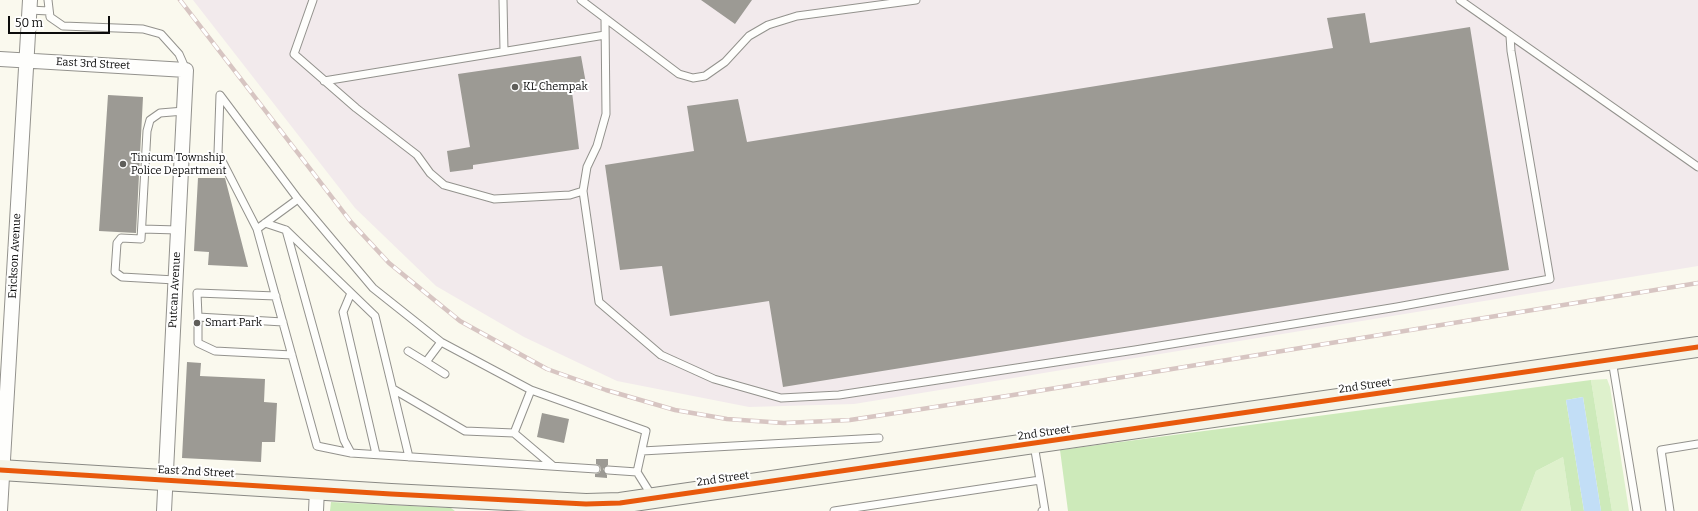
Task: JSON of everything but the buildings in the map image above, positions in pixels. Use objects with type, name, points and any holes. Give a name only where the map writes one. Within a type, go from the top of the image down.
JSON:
[{"type":"street","name":"Erickson Avenue","points":[[0,511],[1,470],[27,60],[29,5]]},
{"type":"street","name":"East 3rd Street","points":[[0,59],[186,70]]},
{"type":"street","name":"Putcan Avenue","points":[[164,511],[186,70]]},
{"type":"street","name":"2nd Street","points":[[391,494],[568,507],[655,500],[1698,347]]},
{"type":"street","name":"East 2nd Street","points":[[1,470],[391,494]]},
{"type":"street","points":[[316,511],[317,489]]},
{"type":"lane","points":[[48,0],[50,17],[63,26],[143,29],[161,34],[179,54],[186,70]]},
{"type":"lane","points":[[314,0],[294,54],[324,81],[417,155],[430,174],[444,185],[494,199],[570,196],[583,191]]},
{"type":"lane","points":[[503,0],[504,52]]},
{"type":"lane","points":[[581,0],[679,74],[693,78],[705,76],[725,62],[749,36],[768,25],[797,16],[916,0]]},
{"type":"lane","points":[[1460,0],[1698,167]]},
{"type":"lane","points":[[29,5],[49,11]]},
{"type":"lane","points":[[605,18],[606,114],[597,146],[587,167],[583,191],[599,302],[661,354],[714,379],[781,398],[839,394],[1389,308],[1550,279],[1511,51],[1510,36]]},
{"type":"lane","points":[[324,81],[605,35]]},
{"type":"lane","points":[[596,469],[351,453],[317,446],[257,229],[218,153],[220,95],[298,199],[373,288],[440,342],[531,390],[646,431],[637,472],[655,500]]},
{"type":"lane","points":[[176,280],[122,277],[117,275],[115,272],[118,240],[141,239],[150,120],[160,114],[184,111]]},
{"type":"lane","points":[[257,229],[298,199]]},
{"type":"lane","points":[[266,223],[286,230],[375,316],[409,456]]},
{"type":"lane","points":[[142,229],[178,230]]},
{"type":"lane","points":[[286,230],[344,440],[351,453]]},
{"type":"lane","points":[[276,296],[197,293],[198,343],[214,351],[292,355]]},
{"type":"lane","points":[[351,293],[343,312],[376,454]]},
{"type":"lane","points":[[198,317],[283,322]]},
{"type":"lane","points":[[426,362],[440,342]]},
{"type":"lane","points":[[408,351],[445,374]]},
{"type":"lane","points":[[1612,360],[1637,511]]},
{"type":"lane","points":[[393,389],[465,431],[514,433],[553,466]]},
{"type":"lane","points":[[514,433],[531,390]]},
{"type":"lane","points":[[642,451],[878,438]]},
{"type":"lane","points":[[1034,444],[1044,511]]},
{"type":"lane","points":[[1670,511],[1661,450],[1698,444],[1698,448]]},
{"type":"lane","points":[[608,470],[637,472]]},
{"type":"lane","points":[[834,511],[1040,480]]},
{"type":"shaded area","points":[[193,0],[1698,0],[1698,266],[854,404],[749,407],[617,381],[524,337],[436,286],[355,208]]},
{"type":"green space","points":[[1607,379],[1610,387],[1629,511],[1612,511],[1591,380]]},
{"type":"green space","points":[[1591,380],[1612,511],[1601,511],[1583,397],[1566,400],[1584,511],[1571,511],[1563,457],[1536,471],[1521,511],[1068,511],[1060,450]]},
{"type":"green space","points":[[1563,457],[1571,511],[1521,511],[1536,471]]},
{"type":"green space","points":[[331,502],[451,508],[455,511],[330,511]]},
{"type":"water","points":[[1583,397],[1601,511],[1584,511],[1566,400]]},
{"type":"railway","points":[[180,0],[351,222],[389,263],[460,321],[547,369],[606,390],[675,410],[727,419],[784,423],[850,420],[1007,396],[1698,283]]},
{"type":"cycle path","points":[[0,470],[391,494],[586,504],[620,503],[1698,347]]},
{"type":"place","name":"KL Chempak","points":[[515,87]]},
{"type":"place","name":"Tinicum Township Police Department","points":[[123,164]]},
{"type":"place","name":"Smart Park","points":[[197,323]]}]
